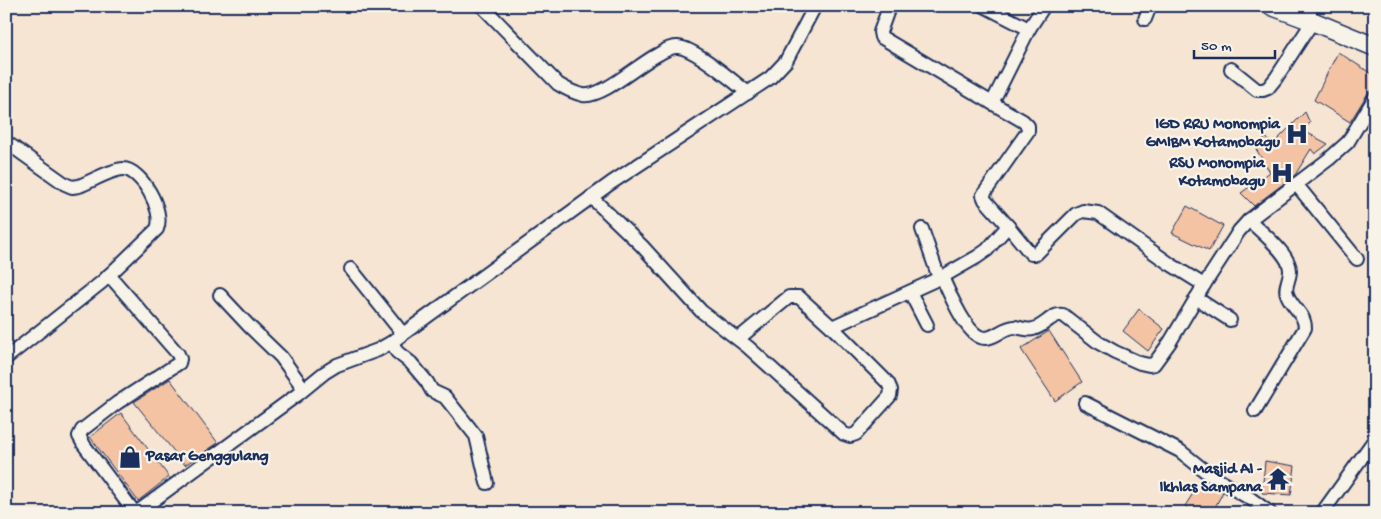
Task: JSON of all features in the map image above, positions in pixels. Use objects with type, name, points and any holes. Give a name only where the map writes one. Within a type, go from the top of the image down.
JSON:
[{"type":"main road","points":[[1272,6],[1308,12],[1375,34]]},
{"type":"main road","points":[[1308,12],[1375,47]]},
{"type":"street","points":[[482,6],[558,84],[574,92],[590,95],[600,91],[653,57],[669,48],[677,47],[696,54],[748,93]]},
{"type":"street","points":[[109,275],[174,348],[180,359],[179,363],[117,403],[82,430],[79,436],[136,513],[337,365],[378,350],[392,342],[591,197],[770,78],[786,62],[815,6]]},
{"type":"street","points":[[885,6],[888,10],[880,32],[881,37],[1023,121],[1028,126],[1028,131],[983,195],[985,200],[1026,250],[1031,254],[1036,254],[1076,214],[1083,212],[1098,213],[1170,264],[1204,285]]},
{"type":"street","points":[[984,6],[1029,29]]},
{"type":"street","points":[[992,103],[1029,29],[1044,6]]},
{"type":"street","points":[[1145,19],[1150,6]]},
{"type":"street","points":[[1231,69],[1257,90],[1268,88],[1276,78],[1308,12]]},
{"type":"street","points":[[922,229],[940,278],[966,323],[978,336],[985,338],[1014,327],[1032,329],[1058,314],[1063,315],[1115,352],[1149,365],[1158,360],[1239,231],[1249,220],[1348,142],[1375,97]]},
{"type":"street","points":[[6,142],[64,184],[72,187],[122,169],[127,170],[134,174],[145,186],[157,206],[160,223],[157,229],[109,275],[6,358]]},
{"type":"street","points":[[1296,184],[1357,259]]},
{"type":"street","points":[[591,197],[642,246],[692,302],[738,339],[844,434],[850,436],[856,434],[890,396],[891,390],[888,382],[832,326],[799,297],[789,297],[738,339]]},
{"type":"street","points":[[1249,220],[1287,261],[1290,272],[1286,294],[1305,321],[1305,328],[1255,412]]},
{"type":"street","points":[[832,326],[940,278],[987,250],[1008,226]]},
{"type":"street","points":[[350,269],[403,334]]},
{"type":"street","points":[[910,292],[927,325]]},
{"type":"street","points":[[220,294],[281,357],[304,389]]},
{"type":"street","points":[[1196,298],[1230,320]]},
{"type":"street","points":[[392,342],[397,352],[411,363],[432,391],[445,397],[476,436],[488,482]]},
{"type":"street","points":[[1086,403],[1180,452],[1210,475],[1251,499],[1270,513]]},
{"type":"street","points":[[1322,513],[1375,439]]},
{"type":"building","points":[[1338,52],[1375,76],[1375,87],[1368,93],[1350,122],[1314,100]]},
{"type":"building","points":[[1305,112],[1310,123],[1302,130],[1328,144],[1315,154],[1311,149],[1295,175],[1254,206],[1241,193],[1270,172],[1256,149],[1266,137],[1272,145]]},
{"type":"building","points":[[1187,206],[1223,226],[1209,251],[1172,233]]},
{"type":"building","points":[[1139,309],[1164,329],[1148,351],[1123,331]]},
{"type":"building","points":[[1049,331],[1082,382],[1055,401],[1021,349]]},
{"type":"building","points":[[170,379],[218,443],[185,465],[134,402]]},
{"type":"building","name":"Pasar Genggulang","points":[[121,413],[169,477],[138,501],[90,437]]},
{"type":"building","name":"Masjid Al - Ikhlas Sampana","points":[[1265,461],[1295,466],[1291,495],[1262,493]]},
{"type":"building","points":[[1202,479],[1223,492],[1212,513],[1194,513],[1185,506]]},
{"type":"place","name":"IGD RRU Monompia GMIBM Kotamobagu","points":[[1297,134]]},
{"type":"place","name":"RSU Monompia Kotamobagu","points":[[1282,173]]},
{"type":"place","name":"Pasar Genggulang","points":[[130,457]]},
{"type":"place","name":"Masjid Al - Ikhlas Sampana","points":[[1278,479]]}]
